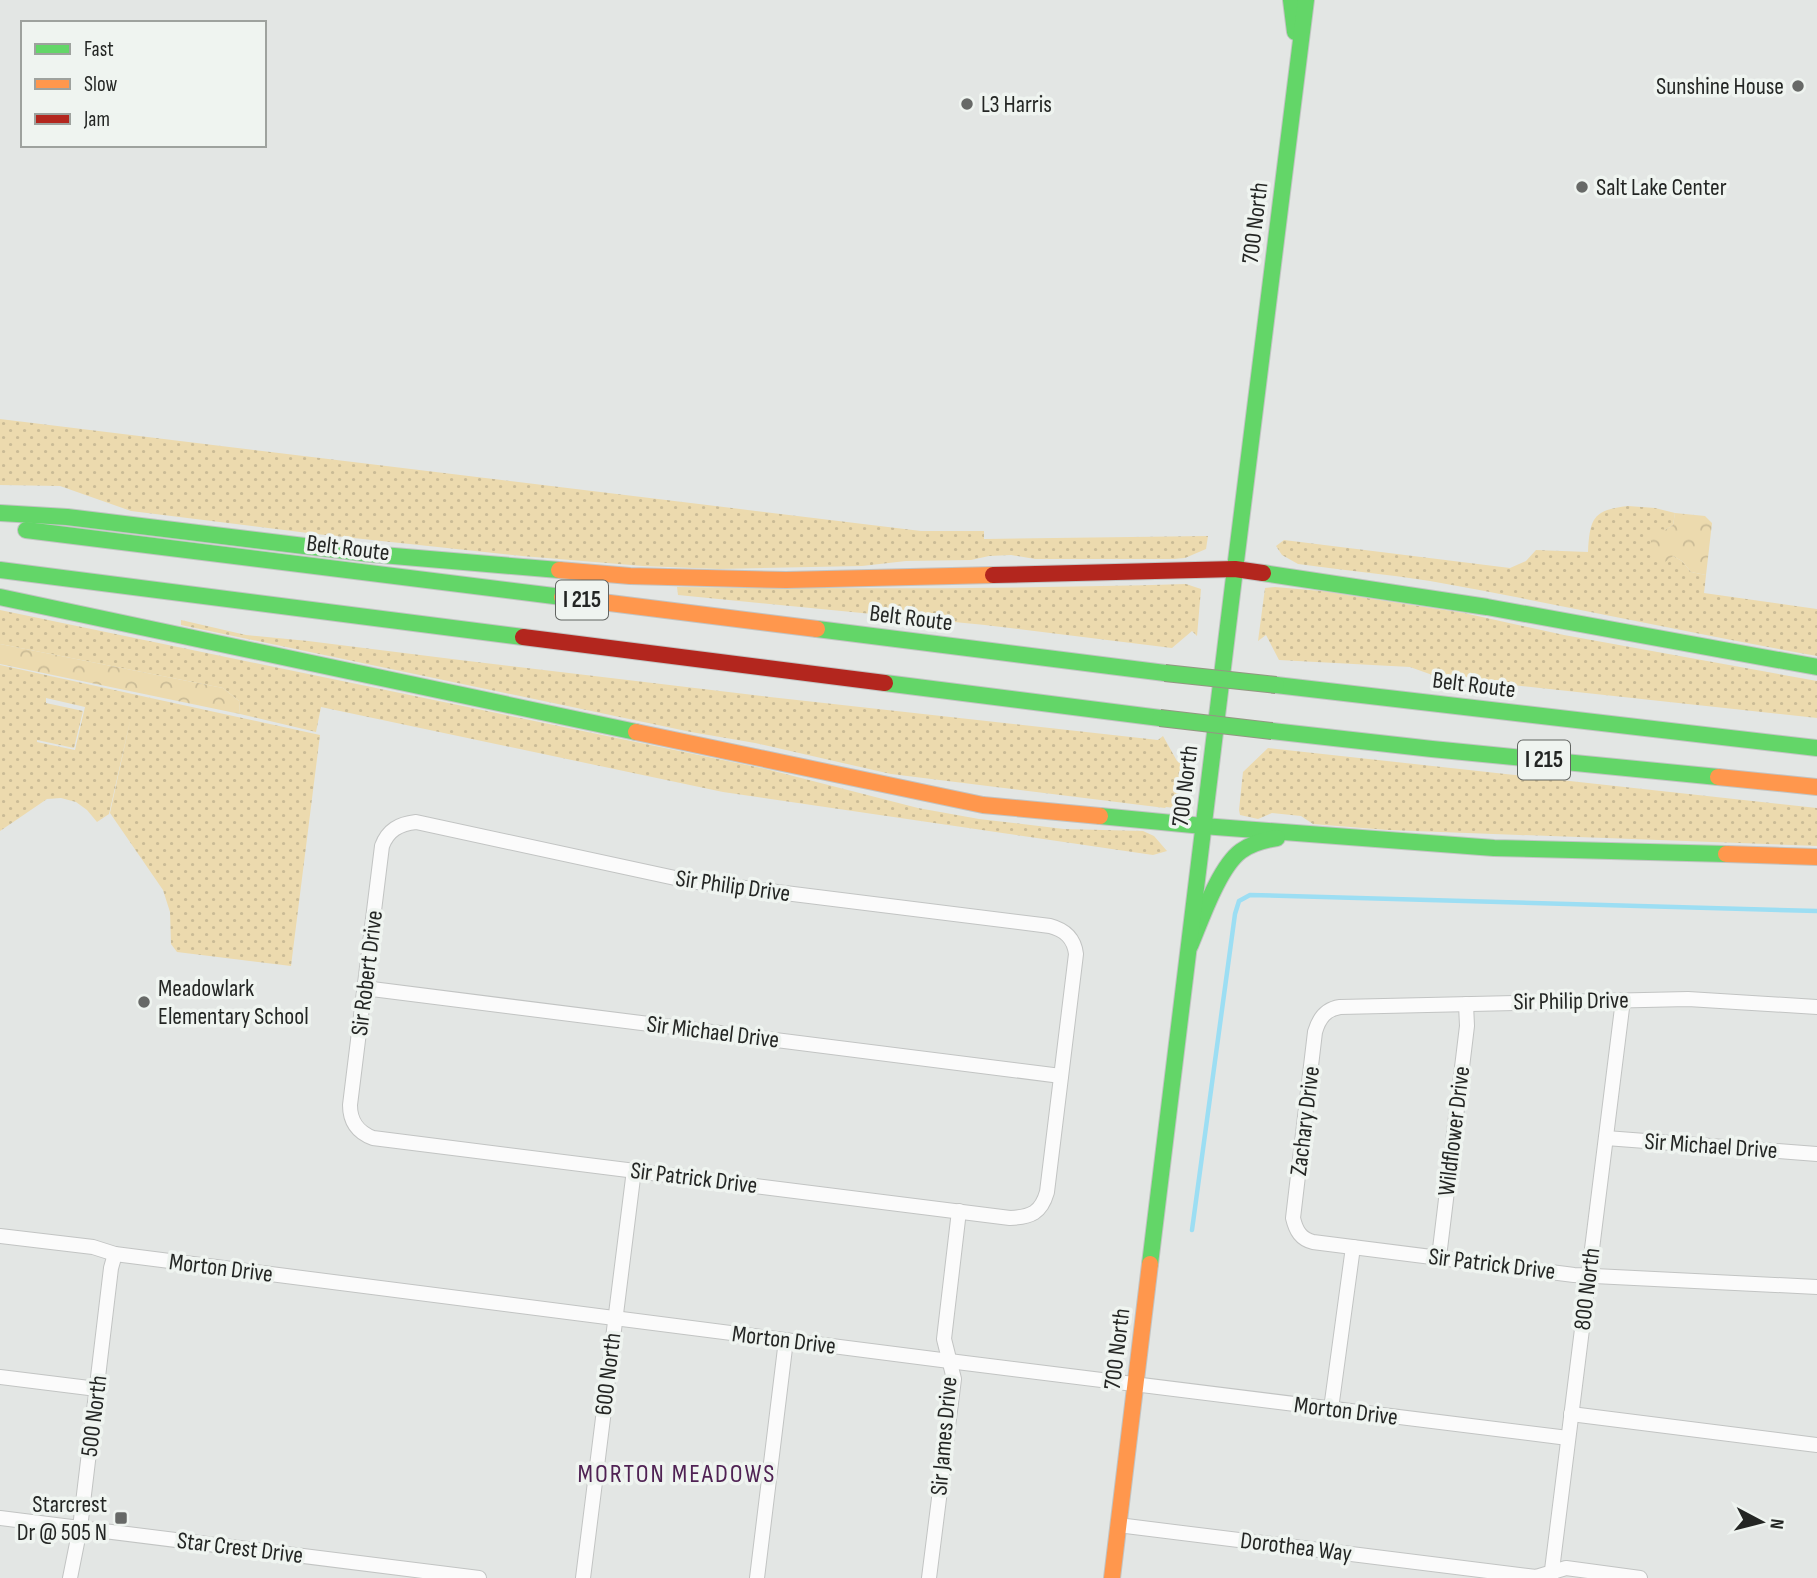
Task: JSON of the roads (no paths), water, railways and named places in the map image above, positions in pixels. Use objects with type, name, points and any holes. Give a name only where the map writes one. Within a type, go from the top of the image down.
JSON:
[{"type":"main road","points":[[1291,0],[1299,57]]},
{"type":"main road","name":"700 North","points":[[1112,1578],[1306,0]]},
{"type":"main road","points":[[0,513],[67,517],[370,554],[630,576],[786,580],[1235,569],[1487,607],[1817,667]]},
{"type":"main road","name":"Belt Route","points":[[0,527],[1165,673],[1817,748]]},
{"type":"main road","name":"I 215","points":[[0,570],[1160,718],[1432,749],[1817,787]]},
{"type":"main road","points":[[0,597],[984,805],[1203,826],[1494,848],[1817,857]]},
{"type":"main road","points":[[1190,946],[1224,868],[1237,853],[1252,843],[1301,834]]},
{"type":"street","name":"Sir Philip Drive","points":[[400,825],[416,822],[689,881],[1050,926],[1068,934],[1076,954],[1061,1076]]},
{"type":"street","name":"Sir Robert Drive","points":[[356,1127],[350,1113],[350,1105],[382,846],[389,834],[400,825]]},
{"type":"street","name":"Sir Michael Drive","points":[[365,988],[1061,1076]]},
{"type":"street","name":"Sir Philip Drive","points":[[1325,1013],[1340,1007],[1688,999],[1817,1007]]},
{"type":"street","name":"800 North","points":[[1551,1575],[1623,1000]]},
{"type":"street","name":"Wildflower Drive","points":[[1439,1257],[1467,1026],[1466,1004]]},
{"type":"street","name":"Zachary Drive","points":[[1297,1232],[1293,1219],[1315,1032],[1325,1013]]},
{"type":"street","name":"Sir Patrick Drive","points":[[356,1127],[373,1138],[1010,1218],[1036,1212],[1047,1192],[1061,1076]]},
{"type":"street","name":"Sir Michael Drive","points":[[1606,1138],[1817,1154]]},
{"type":"street","name":"600 North","points":[[583,1578],[634,1170]]},
{"type":"street","name":"Sir James Drive","points":[[929,1578],[954,1379],[944,1339],[959,1211]]},
{"type":"street","name":"Sir Patrick Drive","points":[[1297,1232],[1307,1241],[1589,1276],[1817,1287]]},
{"type":"street","name":"Morton Drive","points":[[0,1236],[93,1247],[115,1254],[1568,1438]]},
{"type":"street","points":[[1331,1409],[1353,1247]]},
{"type":"street","name":"500 North","points":[[70,1578],[80,1528],[111,1268],[115,1254]]},
{"type":"street","points":[[757,1578],[786,1340]]},
{"type":"street","points":[[0,1377],[97,1389]]},
{"type":"street","points":[[1571,1414],[1817,1445]]},
{"type":"street","name":"Star Crest Drive","points":[[0,1518],[480,1578]]},
{"type":"street","name":"Dorothea Way","points":[[1118,1525],[1536,1577],[1551,1575],[1566,1568],[1640,1578]]},
{"type":"waterway","points":[[1192,1230],[1235,914],[1239,901],[1250,895],[1817,911]]},
{"type":"place","name":"Sunshine House","points":[[1798,86]]},
{"type":"place","name":"L3 Harris","points":[[967,104]]},
{"type":"place","name":"Salt Lake Center","points":[[1582,187]]},
{"type":"place","name":"Meadowlark Elementary School","points":[[144,1002]]},
{"type":"place","name":"Starcrest Dr @ 505 N","points":[[121,1518]]},
{"type":"district","name":"MORTON MEADOWS","points":[[677,1474]]}]
